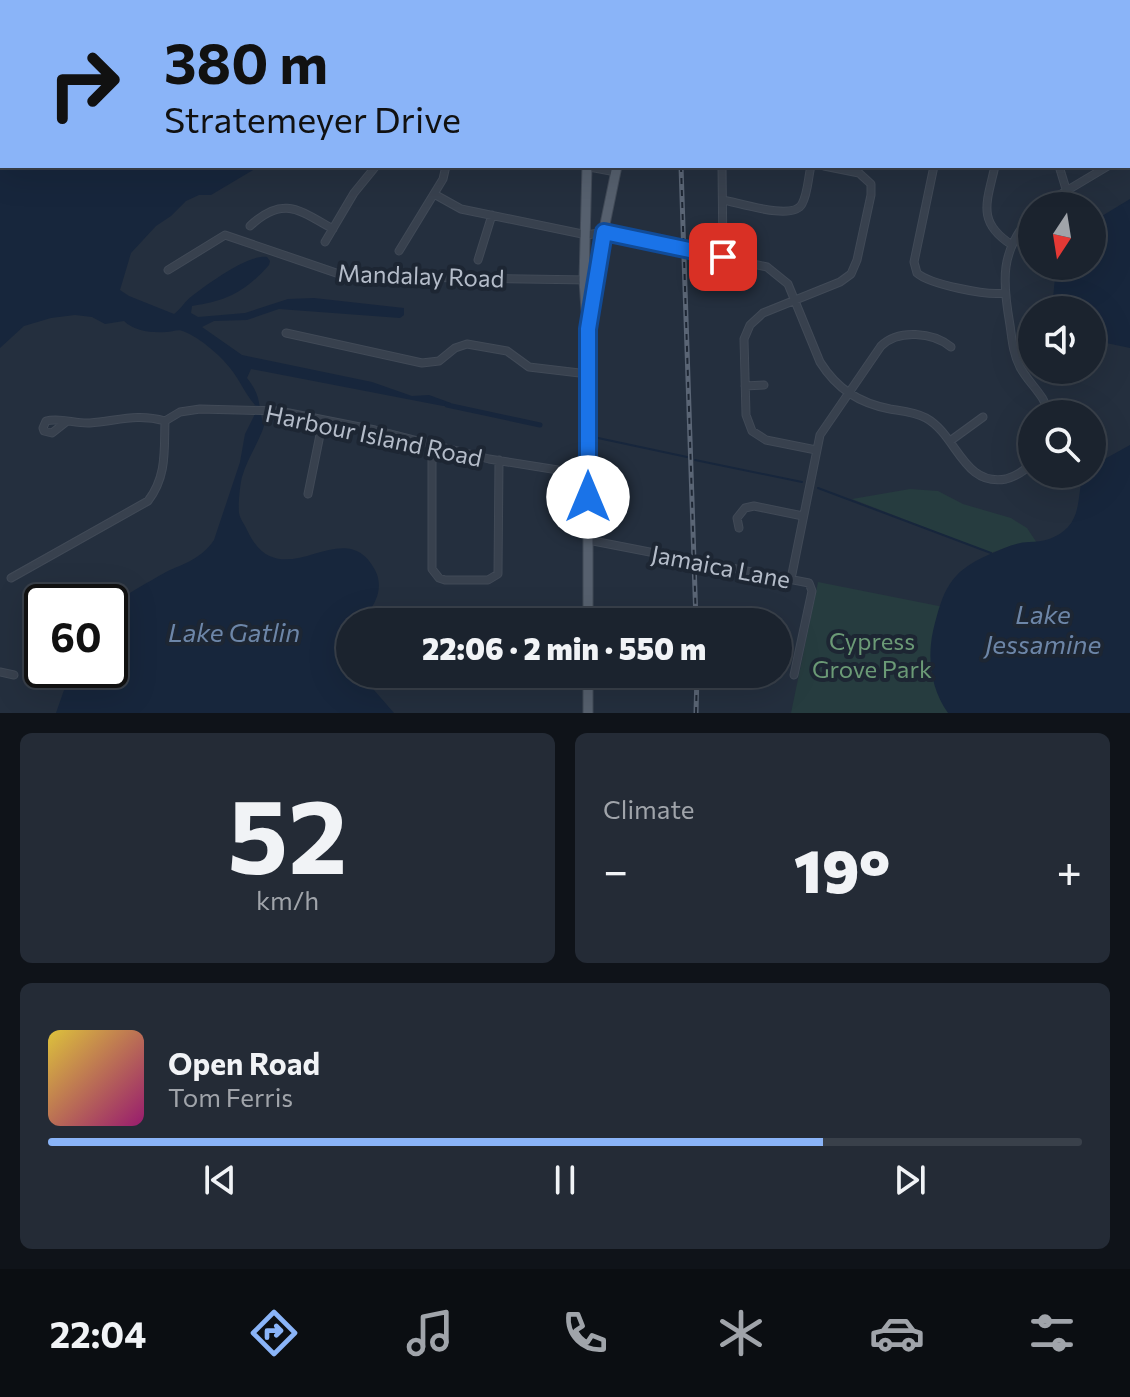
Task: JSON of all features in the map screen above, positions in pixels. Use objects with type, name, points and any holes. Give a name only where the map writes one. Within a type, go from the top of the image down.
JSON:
[{"type":"main road","points":[[586,168],[590,280],[588,608]]},
{"type":"main road","points":[[590,280],[617,169]]},
{"type":"main road","points":[[588,688],[588,713]]},
{"type":"street","points":[[325,242],[354,193],[374,168]]},
{"type":"street","points":[[399,251],[443,179],[446,168]]},
{"type":"street","points":[[722,168],[723,257]]},
{"type":"street","points":[[723,200],[785,212],[796,210],[802,203],[811,168]]},
{"type":"street","points":[[816,450],[766,440],[752,431],[746,415],[744,347],[750,325],[763,313],[840,282],[851,274],[857,260],[871,184],[866,176],[832,168]]},
{"type":"street","points":[[934,168],[914,262],[917,273],[926,280],[1004,293]]},
{"type":"street","points":[[995,168],[986,210],[988,220],[997,235],[1012,245]]},
{"type":"street","points":[[1060,168],[1066,189]]},
{"type":"street","points":[[1062,192],[1105,168]]},
{"type":"street","points":[[434,194],[461,209],[587,235],[604,232],[757,264],[775,271],[788,284],[796,300],[820,362],[848,393],[869,404],[924,417],[950,441],[976,473],[992,479],[1018,474]]},
{"type":"street","points":[[250,226],[269,211],[286,207],[303,212],[333,229]]},
{"type":"street","points":[[478,260],[492,215]]},
{"type":"street","name":"Mandalay Road","points":[[168,270],[225,235],[345,276],[590,280]]},
{"type":"street","points":[[1018,236],[1005,268],[1004,293],[1017,363],[1043,400]]},
{"type":"street","points":[[286,333],[422,363],[439,361],[461,345],[480,345],[507,351],[529,367],[588,374]]},
{"type":"street","points":[[792,574],[816,450],[825,427],[848,393],[881,346],[894,336],[918,336],[941,341],[951,347]]},
{"type":"street","points":[[745,386],[764,385]]},
{"type":"street","name":"Harbour Island Road","points":[[66,422],[88,423],[139,416],[165,421],[180,412],[200,409],[296,413],[499,460],[558,470],[588,471]]},
{"type":"street","points":[[950,441],[983,417]]},
{"type":"street","points":[[308,494],[323,420]]},
{"type":"street","points":[[11,578],[148,501],[157,489],[164,470],[165,421]]},
{"type":"street","points":[[432,444],[432,569],[445,580],[488,580],[498,574],[499,460]]},
{"type":"street","points":[[739,528],[737,518],[745,508],[754,506],[803,516]]},
{"type":"street","name":"Jamaica Lane","points":[[588,540],[809,583],[812,591],[794,675]]},
{"type":"street","points":[[0,672],[14,675]]},
{"type":"green space","points":[[910,489],[938,491],[963,504],[1011,518],[1027,528],[1037,543],[1013,545],[991,553],[852,499]]},
{"type":"green space","name":"Cypress Grove Park","points":[[818,582],[1100,638],[1084,713],[791,713]]},
{"type":"water","name":"Lake Gatlin","points":[[0,168],[257,168],[211,195],[199,195],[186,201],[156,226],[131,253],[120,290],[174,314],[192,296],[228,271],[250,260],[267,257],[269,265],[243,289],[225,298],[192,306],[191,313],[198,317],[245,313],[288,299],[314,298],[404,308],[404,315],[400,318],[279,309],[247,320],[214,321],[202,327],[242,355],[372,382],[412,396],[429,395],[451,403],[451,406],[443,406],[251,369],[247,378],[258,396],[264,426],[242,477],[240,517],[261,550],[277,558],[294,559],[346,548],[362,554],[375,570],[379,588],[370,608],[336,608],[336,688],[372,688],[394,713],[56,713],[65,688],[128,688],[128,594],[198,556],[214,540],[255,405],[221,358],[197,338],[180,330],[149,332],[124,321],[105,324],[92,317],[75,315],[24,326],[0,348]]},
{"type":"water","points":[[1130,199],[1130,348],[1106,343],[1106,296],[1053,296],[1055,280],[1106,280],[1106,214]]},
{"type":"water","name":"Lake Jessamine","points":[[1130,445],[1130,713],[948,713],[934,684],[930,652],[937,617],[950,584],[964,568],[988,555],[1019,543],[1050,539],[1064,531],[1075,515],[1080,488],[1106,488],[1106,458]]},
{"type":"waterway","points":[[447,405],[540,425]]},
{"type":"waterway","points":[[598,438],[687,457]]},
{"type":"waterway","points":[[695,460],[802,482]]},
{"type":"waterway","points":[[818,488],[991,553]]},
{"type":"railway","points":[[681,168],[696,608]]},
{"type":"railway","points":[[696,713],[697,688]]},
{"type":"route","points":[[588,497],[588,329],[604,232],[723,257]]}]
